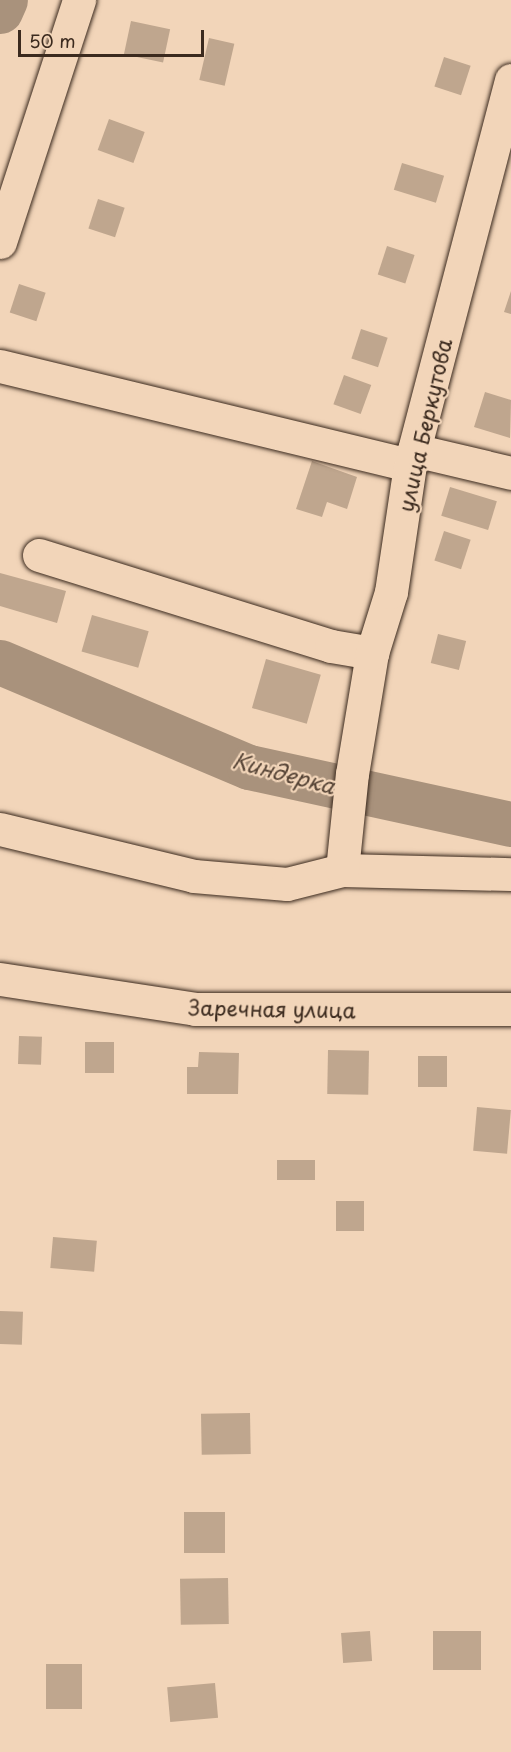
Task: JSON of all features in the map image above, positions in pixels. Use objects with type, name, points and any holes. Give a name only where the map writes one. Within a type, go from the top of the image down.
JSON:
[{"type":"street","points":[[0,242],[79,0]]},
{"type":"street","name":"улица Беркутова","points":[[342,870],[352,774],[372,653],[391,592],[412,458],[511,80]]},
{"type":"street","points":[[0,366],[412,458],[511,473]]},
{"type":"street","points":[[39,555],[331,646],[372,653]]},
{"type":"street","points":[[0,829],[194,876],[287,884],[342,870],[511,874]]},
{"type":"street","name":"Заречная улица","points":[[0,979],[195,1009],[511,1009]]},
{"type":"building","points":[[131,21],[170,29],[163,63],[124,54]]},
{"type":"building","points":[[209,38],[234,44],[225,86],[199,80]]},
{"type":"building","points":[[444,57],[471,66],[461,95],[434,86]]},
{"type":"building","points":[[109,119],[145,132],[133,163],[98,150]]},
{"type":"building","points":[[402,163],[444,176],[436,203],[394,190]]},
{"type":"building","points":[[98,199],[125,208],[115,237],[88,228]]},
{"type":"building","points":[[387,246],[415,255],[405,283],[378,275]]},
{"type":"building","points":[[19,284],[46,293],[36,321],[10,313]]},
{"type":"building","points":[[511,291],[511,314],[504,312]]},
{"type":"building","points":[[361,329],[388,338],[378,367],[351,358]]},
{"type":"building","points":[[344,375],[371,385],[361,414],[333,404]]},
{"type":"building","points":[[485,392],[511,400],[510,438],[474,427]]},
{"type":"building","points":[[312,461],[357,477],[347,509],[327,502],[322,517],[296,509]]},
{"type":"building","points":[[450,487],[497,501],[488,530],[441,516]]},
{"type":"building","points":[[444,531],[471,540],[461,569],[434,560]]},
{"type":"building","points":[[0,573],[66,591],[57,623],[0,606]]},
{"type":"building","points":[[92,615],[149,631],[138,668],[82,652]]},
{"type":"building","points":[[438,634],[466,641],[459,670],[431,663]]},
{"type":"building","points":[[266,659],[321,675],[307,724],[252,708]]},
{"type":"building","points":[[19,1036],[42,1037],[41,1065],[18,1064]]},
{"type":"building","points":[[85,1042],[114,1042],[114,1073],[85,1073]]},
{"type":"building","points":[[328,1050],[369,1051],[368,1095],[327,1094]]},
{"type":"building","points":[[199,1052],[239,1053],[238,1094],[187,1094],[187,1067],[198,1067]]},
{"type":"building","points":[[418,1056],[447,1056],[447,1087],[418,1087]]},
{"type":"building","points":[[477,1107],[511,1110],[507,1154],[473,1151]]},
{"type":"building","points":[[277,1160],[315,1160],[315,1180],[277,1180]]},
{"type":"building","points":[[336,1201],[364,1201],[364,1231],[336,1231]]},
{"type":"building","points":[[53,1237],[97,1241],[94,1272],[50,1268]]},
{"type":"building","points":[[0,1311],[23,1312],[22,1345],[0,1344]]},
{"type":"building","points":[[250,1413],[251,1454],[202,1455],[201,1414]]},
{"type":"building","points":[[184,1512],[225,1512],[225,1553],[184,1553]]},
{"type":"building","points":[[228,1578],[229,1624],[181,1625],[180,1579]]},
{"type":"building","points":[[370,1631],[372,1661],[343,1663],[341,1633]]},
{"type":"building","points":[[433,1631],[481,1631],[481,1670],[433,1670]]},
{"type":"building","points":[[46,1664],[82,1664],[82,1709],[46,1709]]},
{"type":"building","points":[[215,1683],[218,1718],[170,1722],[167,1687]]},
{"type":"waterway","points":[[0,11],[5,0]]},
{"type":"waterway","name":"Киндерка","points":[[0,662],[249,767],[511,824]]}]
